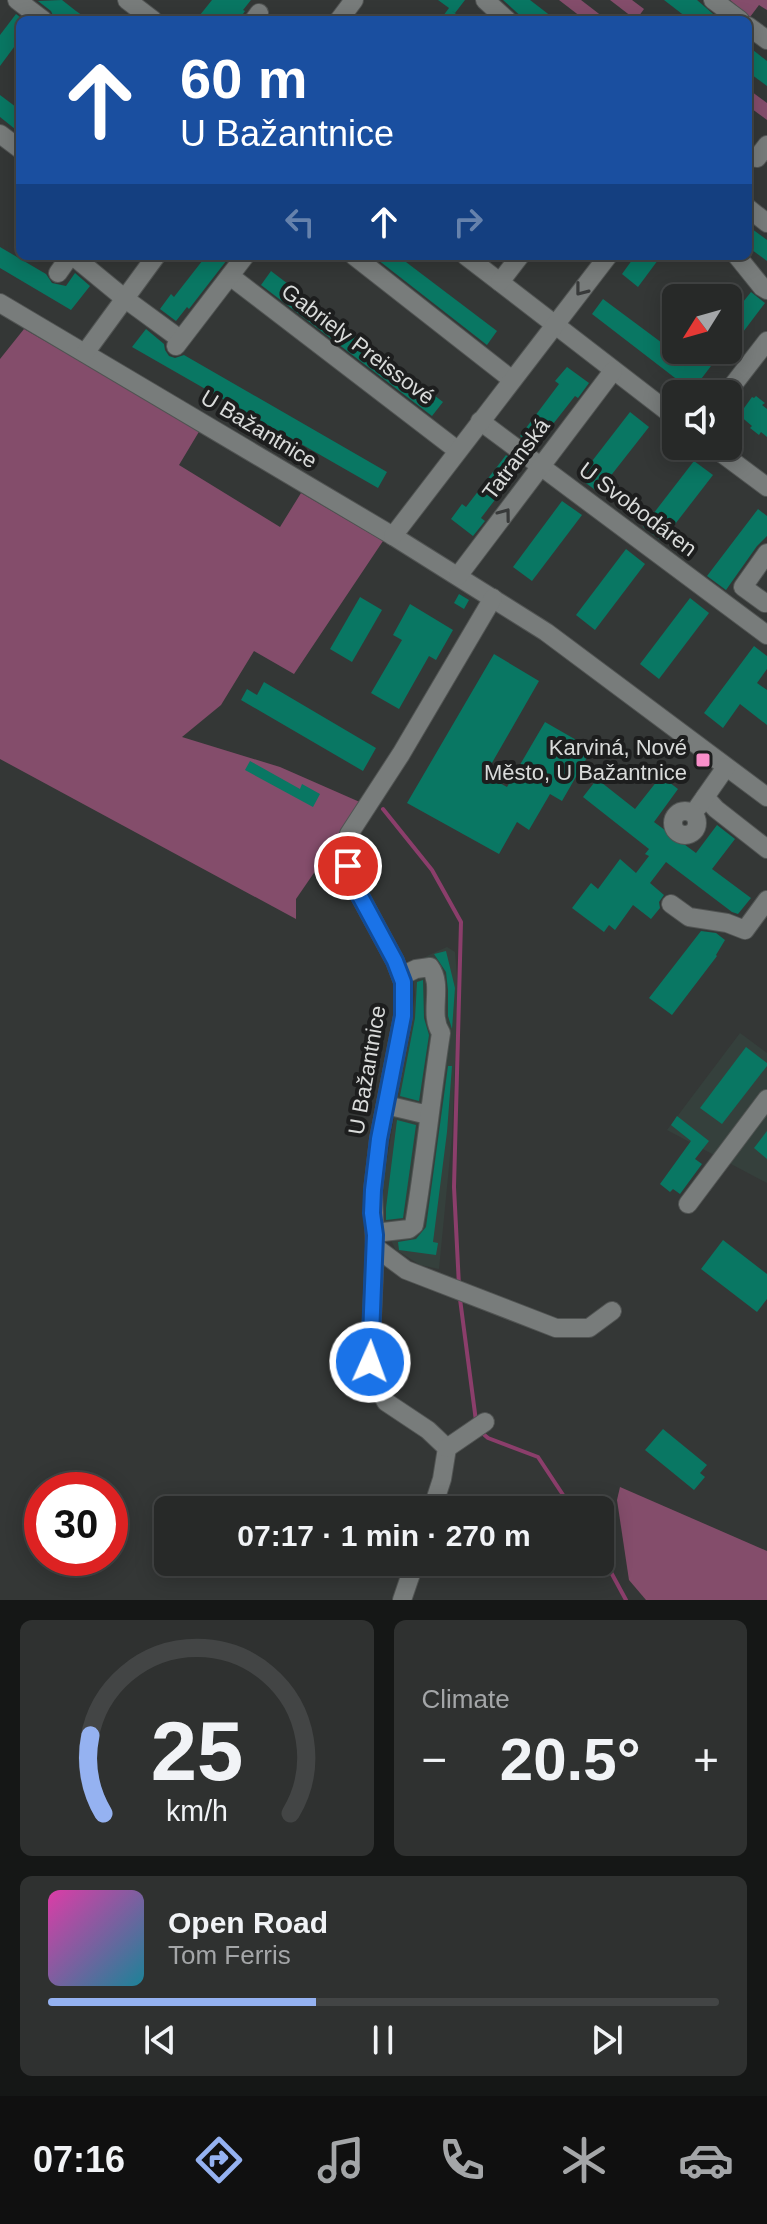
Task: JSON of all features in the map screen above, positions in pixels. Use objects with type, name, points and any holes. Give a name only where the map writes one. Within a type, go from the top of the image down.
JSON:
[{"type":"street","points":[[17,0],[38,16]]},
{"type":"street","points":[[127,0],[148,16]]},
{"type":"street","points":[[715,1],[735,16]]},
{"type":"street","points":[[488,2],[503,16]]},
{"type":"street","points":[[58,273],[69,260]]},
{"type":"street","points":[[77,260],[178,343],[242,260]]},
{"type":"street","points":[[85,353],[153,260]]},
{"type":"street","points":[[359,260],[511,379]]},
{"type":"street","points":[[471,260],[662,408]]},
{"type":"street","points":[[500,282],[517,260]]},
{"type":"street","points":[[393,536],[605,260]]},
{"type":"street","points":[[740,260],[767,290]]},
{"type":"street","name":"Gabriely Preissové","points":[[230,276],[457,450]]},
{"type":"street","name":"U Bažantnice","points":[[0,303],[393,536],[546,632],[767,797]]},
{"type":"street","points":[[737,380],[767,341]]},
{"type":"street","name":"Tatranská","points":[[458,576],[613,371]]},
{"type":"street","name":"U Svobodáren","points":[[480,421],[767,635]]},
{"type":"street","points":[[731,460],[767,487]]},
{"type":"street","points":[[750,623],[766,602],[743,587],[767,553]]},
{"type":"street","name":"U Bažantnice","points":[[447,1448],[428,1430],[386,1402],[376,1384],[370,1362],[375,1240],[373,1190],[403,1016],[403,982],[353,883],[346,847],[349,834],[401,754],[493,598]]},
{"type":"street","points":[[693,814],[726,767]]},
{"type":"street","points":[[705,797],[767,849]]},
{"type":"street","points":[[671,904],[689,917],[727,923],[745,930],[767,900]]},
{"type":"street","points":[[401,976],[416,969],[433,969],[436,980],[435,1025],[441,1033],[414,1225],[375,1240],[406,1270],[556,1328],[589,1328],[612,1311]]},
{"type":"street","points":[[688,1204],[767,1099]]},
{"type":"street","points":[[386,1105],[424,1114],[429,1109]]},
{"type":"street","points":[[437,1496],[447,1448],[478,1426]]},
{"type":"street","points":[[402,1600],[410,1576]]},
{"type":"shaded area","points":[[559,0],[581,0],[602,16],[580,16]]},
{"type":"shaded area","points":[[610,0],[632,0],[644,9],[639,16],[631,16]]},
{"type":"shaded area","points":[[730,0],[767,0],[767,10],[759,5],[749,16]]},
{"type":"shaded area","points":[[752,92],[767,103],[767,120],[752,109]]},
{"type":"shaded area","points":[[24,329],[200,430],[179,465],[280,527],[301,493],[383,541],[294,674],[254,651],[221,705],[182,737],[280,767],[362,803],[296,899],[296,919],[0,759],[0,359]]},
{"type":"shaded area","points":[[447,947],[455,952],[458,988],[452,1136],[439,1269],[420,1265],[395,1249],[384,1224],[383,1183],[415,995],[412,965]]},
{"type":"shaded area","points":[[740,1033],[767,1053],[767,1183],[667,1130]]},
{"type":"shaded area","points":[[620,1487],[767,1551],[767,1600],[646,1600],[629,1580],[617,1500]]},
{"type":"building","points":[[62,0],[84,16],[53,16],[38,1]]},
{"type":"building","points":[[212,0],[251,0],[242,16],[199,16]]},
{"type":"building","points":[[438,0],[465,0],[455,13],[452,11],[459,16],[443,16],[449,8]]},
{"type":"building","points":[[503,0],[530,0],[551,16],[521,16]]},
{"type":"building","points":[[664,0],[697,0],[715,16],[685,16]]},
{"type":"building","points":[[16,14],[19,16],[16,16],[16,44],[0,66],[0,35]]},
{"type":"building","points":[[752,49],[767,61],[767,86],[752,75]]},
{"type":"building","points":[[0,95],[16,107],[16,130],[0,117]]},
{"type":"building","points":[[752,229],[767,240],[767,261],[752,250]]},
{"type":"building","points":[[0,247],[16,256],[16,260],[22,260],[46,274],[52,283],[66,286],[75,273],[90,286],[71,310],[0,268]]},
{"type":"building","points":[[203,260],[227,260],[176,321],[160,309],[171,294],[174,297]]},
{"type":"building","points":[[378,260],[403,260],[497,331],[487,345]]},
{"type":"building","points":[[632,260],[658,260],[638,287],[622,274]]},
{"type":"building","points":[[271,271],[443,402],[432,416],[261,285]]},
{"type":"building","points":[[751,292],[765,303],[742,333],[742,303]]},
{"type":"building","points":[[603,299],[662,343],[662,364],[711,366],[700,380],[678,380],[592,314]]},
{"type":"building","points":[[146,329],[164,344],[169,356],[184,355],[387,472],[378,488],[132,347]]},
{"type":"building","points":[[567,367],[589,383],[535,447],[520,436],[559,384],[555,381]]},
{"type":"building","points":[[756,396],[765,403],[762,405],[767,409],[767,437],[750,428],[752,426],[742,418],[742,411]]},
{"type":"building","points":[[630,412],[649,427],[598,492],[579,478]]},
{"type":"building","points":[[506,455],[521,466],[481,518],[485,521],[473,536],[451,519],[462,504],[466,507]]},
{"type":"building","points":[[694,461],[713,475],[662,541],[643,527]]},
{"type":"building","points":[[562,501],[582,515],[532,581],[513,567]]},
{"type":"building","points":[[758,509],[767,516],[767,536],[726,590],[707,576]]},
{"type":"building","points":[[626,549],[645,564],[595,630],[576,615]]},
{"type":"building","points":[[459,594],[469,600],[464,609],[454,603]]},
{"type":"building","points":[[360,597],[382,610],[352,662],[330,649]]},
{"type":"building","points":[[690,598],[709,613],[659,679],[640,664]]},
{"type":"building","points":[[410,604],[453,630],[436,660],[429,656],[399,709],[371,693],[402,640],[393,635]]},
{"type":"building","points":[[754,646],[767,656],[767,669],[757,683],[767,690],[767,725],[740,704],[723,728],[704,713]]},
{"type":"building","points":[[494,654],[539,681],[485,775],[507,787],[545,722],[592,749],[562,801],[550,794],[529,830],[517,822],[499,854],[407,803]]},
{"type":"building","points":[[264,682],[376,748],[363,771],[241,700],[247,689],[257,695]]},
{"type":"building","points":[[250,761],[300,789],[302,784],[320,794],[313,807],[245,770]]},
{"type":"building","points":[[661,776],[678,789],[654,822],[696,853],[717,825],[735,839],[712,869],[751,898],[738,914],[732,912],[666,862],[650,883],[664,895],[659,902],[660,908],[651,919],[633,905],[615,930],[609,925],[604,932],[572,908],[591,883],[598,889],[620,859],[636,873],[649,856],[645,854],[649,849],[583,797],[597,779],[635,809]]},
{"type":"building","points":[[701,931],[716,933],[725,940],[717,956],[672,1015],[649,998]]},
{"type":"building","points":[[446,951],[455,988],[452,1029],[448,1016],[446,972],[434,954]]},
{"type":"building","points":[[423,980],[424,1018],[429,1035],[419,1101],[400,1096],[415,1018],[417,982]]},
{"type":"building","points":[[746,1047],[767,1066],[722,1124],[700,1108]]},
{"type":"building","points":[[448,1066],[452,1066],[433,1242],[438,1243],[436,1255],[399,1250],[398,1242],[416,1239],[426,1227]]},
{"type":"building","points":[[677,1116],[709,1141],[695,1159],[702,1164],[680,1194],[673,1189],[670,1192],[660,1184],[691,1141],[671,1125]]},
{"type":"building","points":[[397,1120],[416,1125],[403,1218],[386,1220],[386,1208]]},
{"type":"building","points":[[767,1131],[767,1159],[754,1148]]},
{"type":"building","points":[[723,1240],[767,1274],[767,1299],[757,1312],[701,1269]]},
{"type":"building","points":[[663,1429],[707,1465],[700,1473],[705,1477],[694,1490],[645,1450]]},
{"type":"waterway","points":[[383,809],[432,870],[461,922],[454,1187],[459,1286]]},
{"type":"waterway","points":[[460,1299],[476,1421]]},
{"type":"waterway","points":[[481,1432],[488,1438],[538,1457],[564,1496]]},
{"type":"waterway","points":[[613,1576],[626,1600]]},
{"type":"place","name":"Karviná, Nové Město, U Bažantnice","points":[[703,760]]},
{"type":"route","points":[[348,866],[353,883],[403,982],[403,1016],[379,1139],[373,1190],[375,1235],[370,1362]]}]
